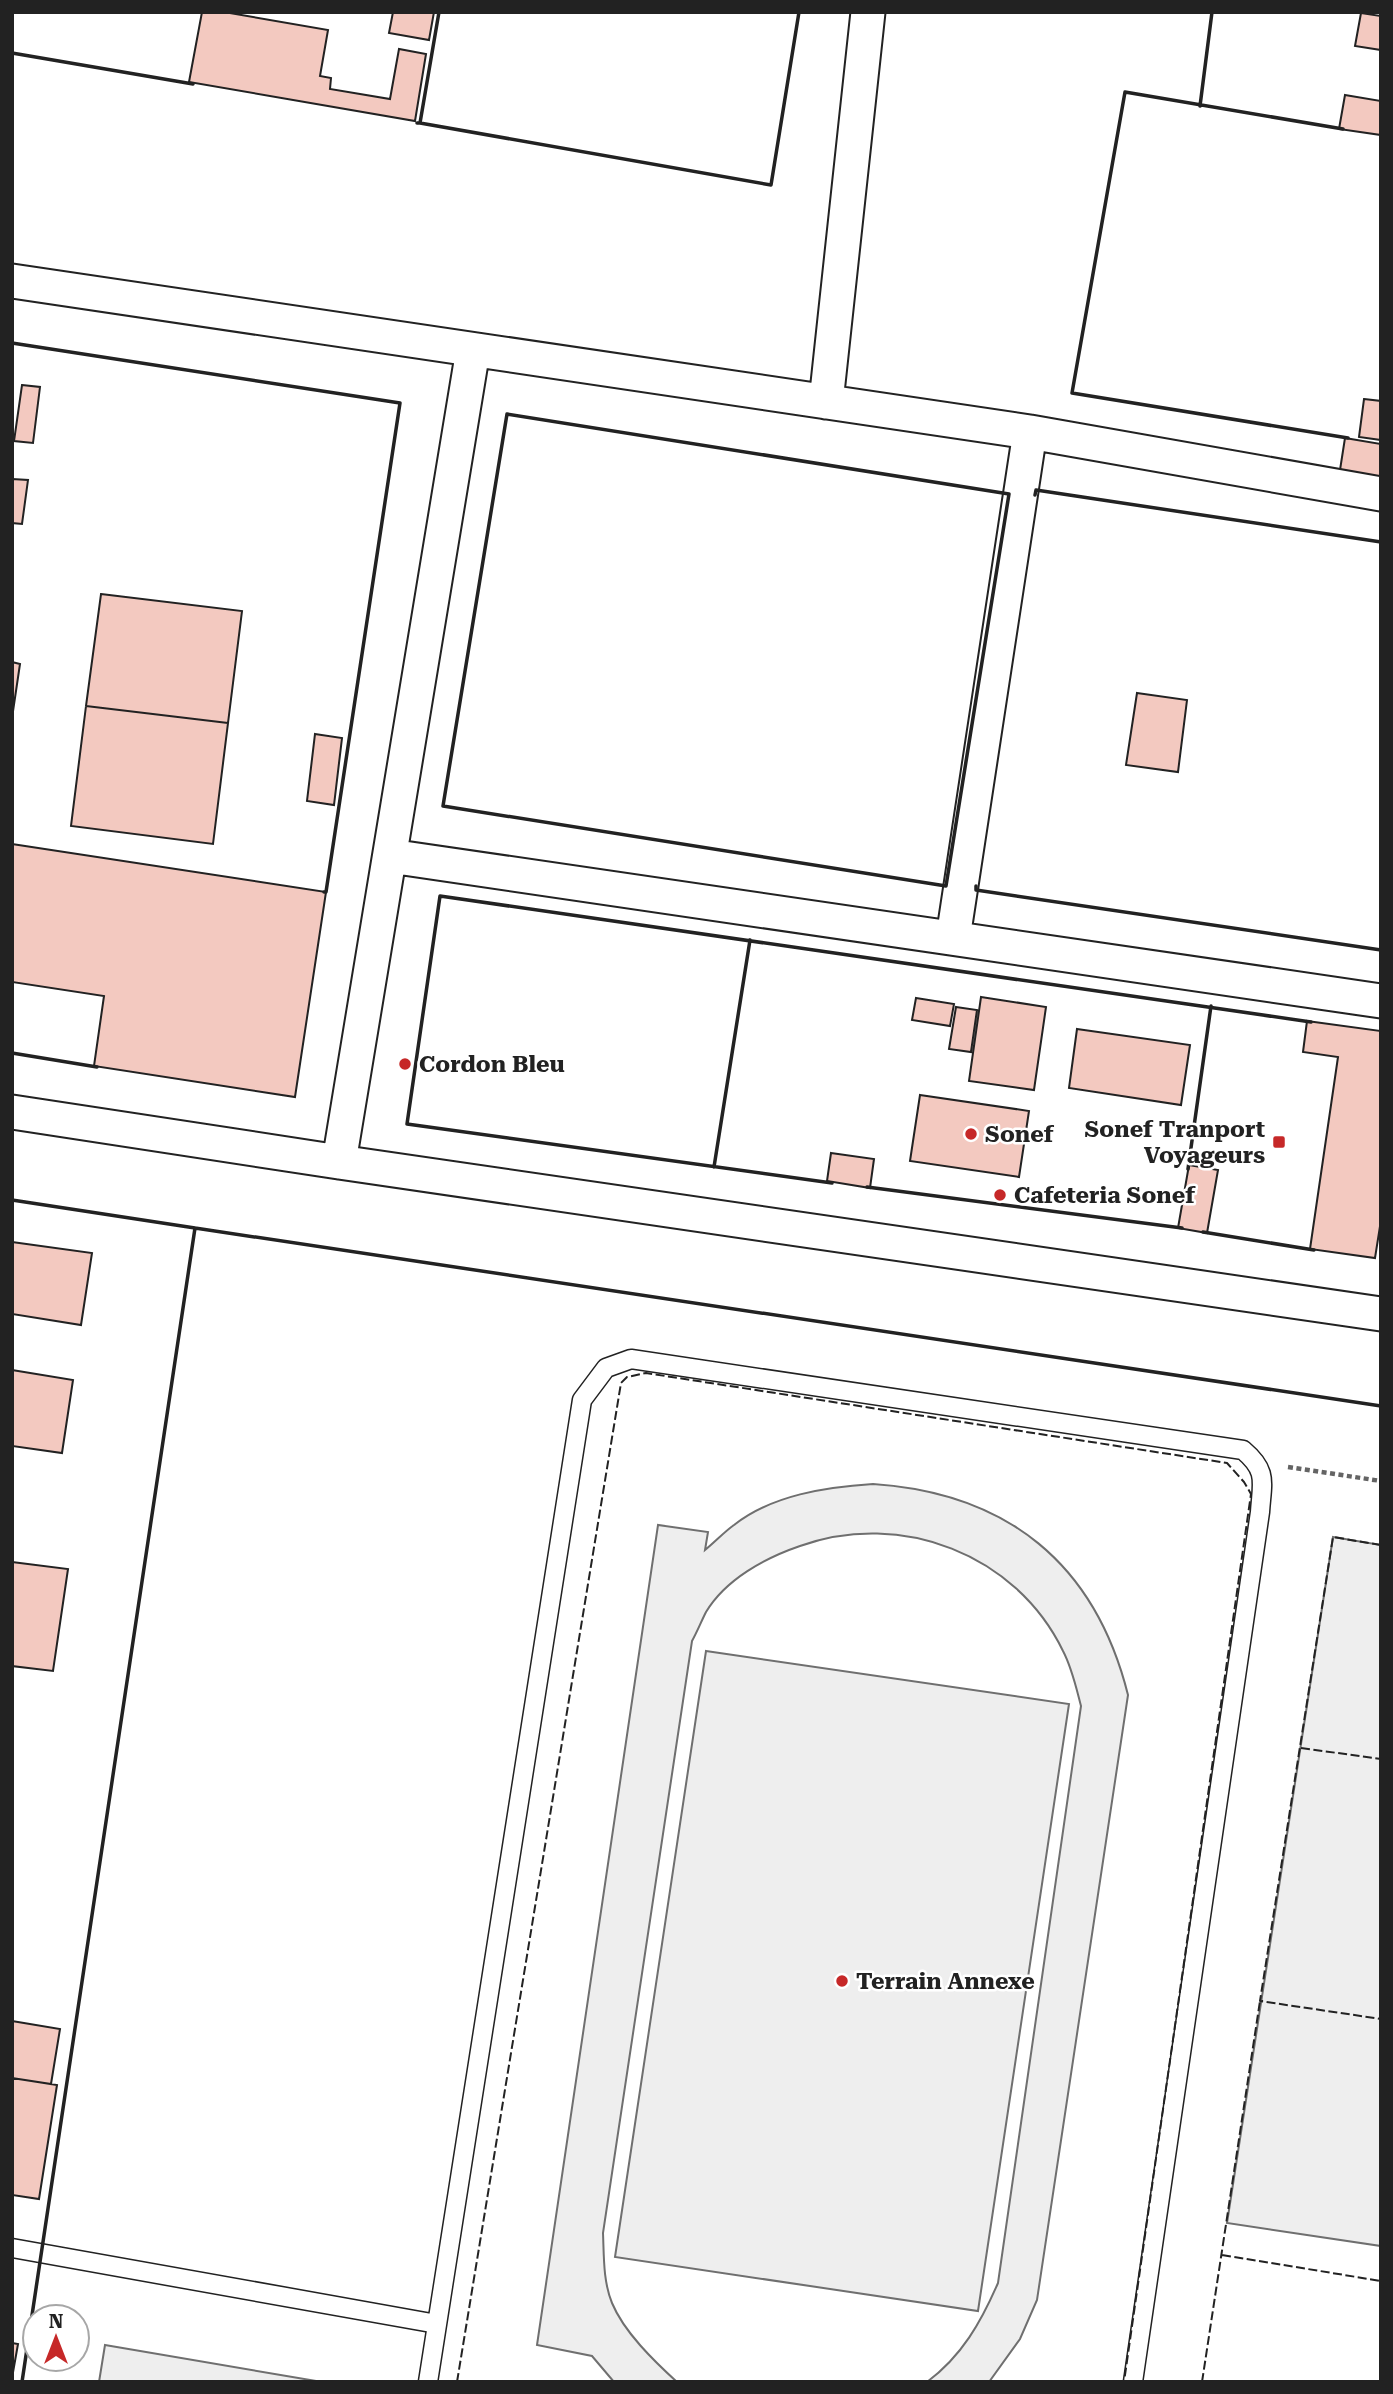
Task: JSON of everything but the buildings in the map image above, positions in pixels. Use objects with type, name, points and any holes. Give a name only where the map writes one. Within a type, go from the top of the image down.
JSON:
[{"type":"street","points":[[825,402],[868,12]]},
{"type":"street","points":[[12,281],[1030,432],[1381,494]]},
{"type":"street","points":[[339,1163],[473,350]]},
{"type":"street","points":[[953,939],[1030,432]]},
{"type":"street","points":[[390,856],[1381,1002]]},
{"type":"street","points":[[12,1112],[339,1163],[1381,1314]]},
{"type":"lane","points":[[428,2382],[582,1400],[606,1368],[631,1359],[1243,1450],[1258,1463],[1262,1483],[1260,1512],[1133,2382]]},
{"type":"lane","points":[[12,2248],[437,2324]]},
{"type":"path","points":[[1258,1463],[1381,1481]]},
{"type":"shaded area","points":[[873,1484],[921,1490],[965,1502],[1004,1520],[1038,1543],[1068,1573],[1093,1608],[1113,1648],[1128,1695],[1037,2300],[1020,2339],[989,2382],[927,2382],[960,2350],[985,2311],[998,2283],[1081,1706],[1066,1657],[1042,1617],[1016,1589],[986,1566],[952,1549],[915,1538],[877,1534],[838,1536],[787,1551],[747,1571],[714,1600],[692,1641],[603,2233],[607,2286],[617,2314],[640,2346],[677,2382],[614,2382],[592,2356],[537,2345],[658,1525],[708,1532],[705,1550],[734,1525],[765,1506],[818,1490]]},
{"type":"shaded area","points":[[1333,1537],[1381,1545],[1381,2246],[1227,2223]]},
{"type":"shaded area","name":"Terrain Annexe","points":[[706,1651],[1069,1704],[978,2311],[615,2257]]},
{"type":"shaded area","points":[[105,2345],[322,2382],[99,2382]]},
{"type":"fence","points":[[457,2382],[621,1383],[627,1377],[646,1373],[1227,1463],[1251,1494],[1124,2382]]},
{"type":"fence","points":[[1381,1545],[1333,1537],[1260,2001],[1381,2019]]},
{"type":"fence","points":[[1301,1748],[1381,1759]]},
{"type":"fence","points":[[1202,2382],[1260,2001],[1263,2001]]},
{"type":"fence","points":[[1222,2255],[1381,2281]]},
{"type":"wall","points":[[417,123],[420,123],[439,12]]},
{"type":"wall","points":[[420,123],[771,185],[799,12]]},
{"type":"wall","points":[[1200,106],[1212,12]]},
{"type":"wall","points":[[12,53],[193,84]]},
{"type":"wall","points":[[1343,129],[1125,92],[1072,393],[1348,438]]},
{"type":"wall","points":[[12,343],[400,403],[324,892]]},
{"type":"wall","points":[[507,414],[1009,494],[946,886],[443,806],[507,414]]},
{"type":"wall","points":[[1035,495],[1036,490],[1381,542]]},
{"type":"wall","points":[[976,886],[976,890],[1381,950]]},
{"type":"wall","points":[[832,1183],[407,1124],[440,896],[1311,1022]]},
{"type":"wall","points":[[714,1167],[750,940]]},
{"type":"wall","points":[[1188,1169],[1211,1006]]},
{"type":"wall","points":[[12,1053],[97,1067]]},
{"type":"wall","points":[[867,1187],[1182,1228]]},
{"type":"wall","points":[[12,1200],[195,1228]]},
{"type":"wall","points":[[22,2382],[195,1228],[1381,1406]]},
{"type":"wall","points":[[1203,1232],[1314,1250]]},
{"type":"place","name":"Cordon Bleu","points":[[405,1064]]},
{"type":"place","name":"Sonef","points":[[971,1134]]},
{"type":"place","name":"Sonef Tranport Voyageurs","points":[[1279,1142]]},
{"type":"place","name":"Cafeteria Sonef","points":[[1000,1195]]},
{"type":"place","name":"Terrain Annexe","points":[[842,1981]]}]
